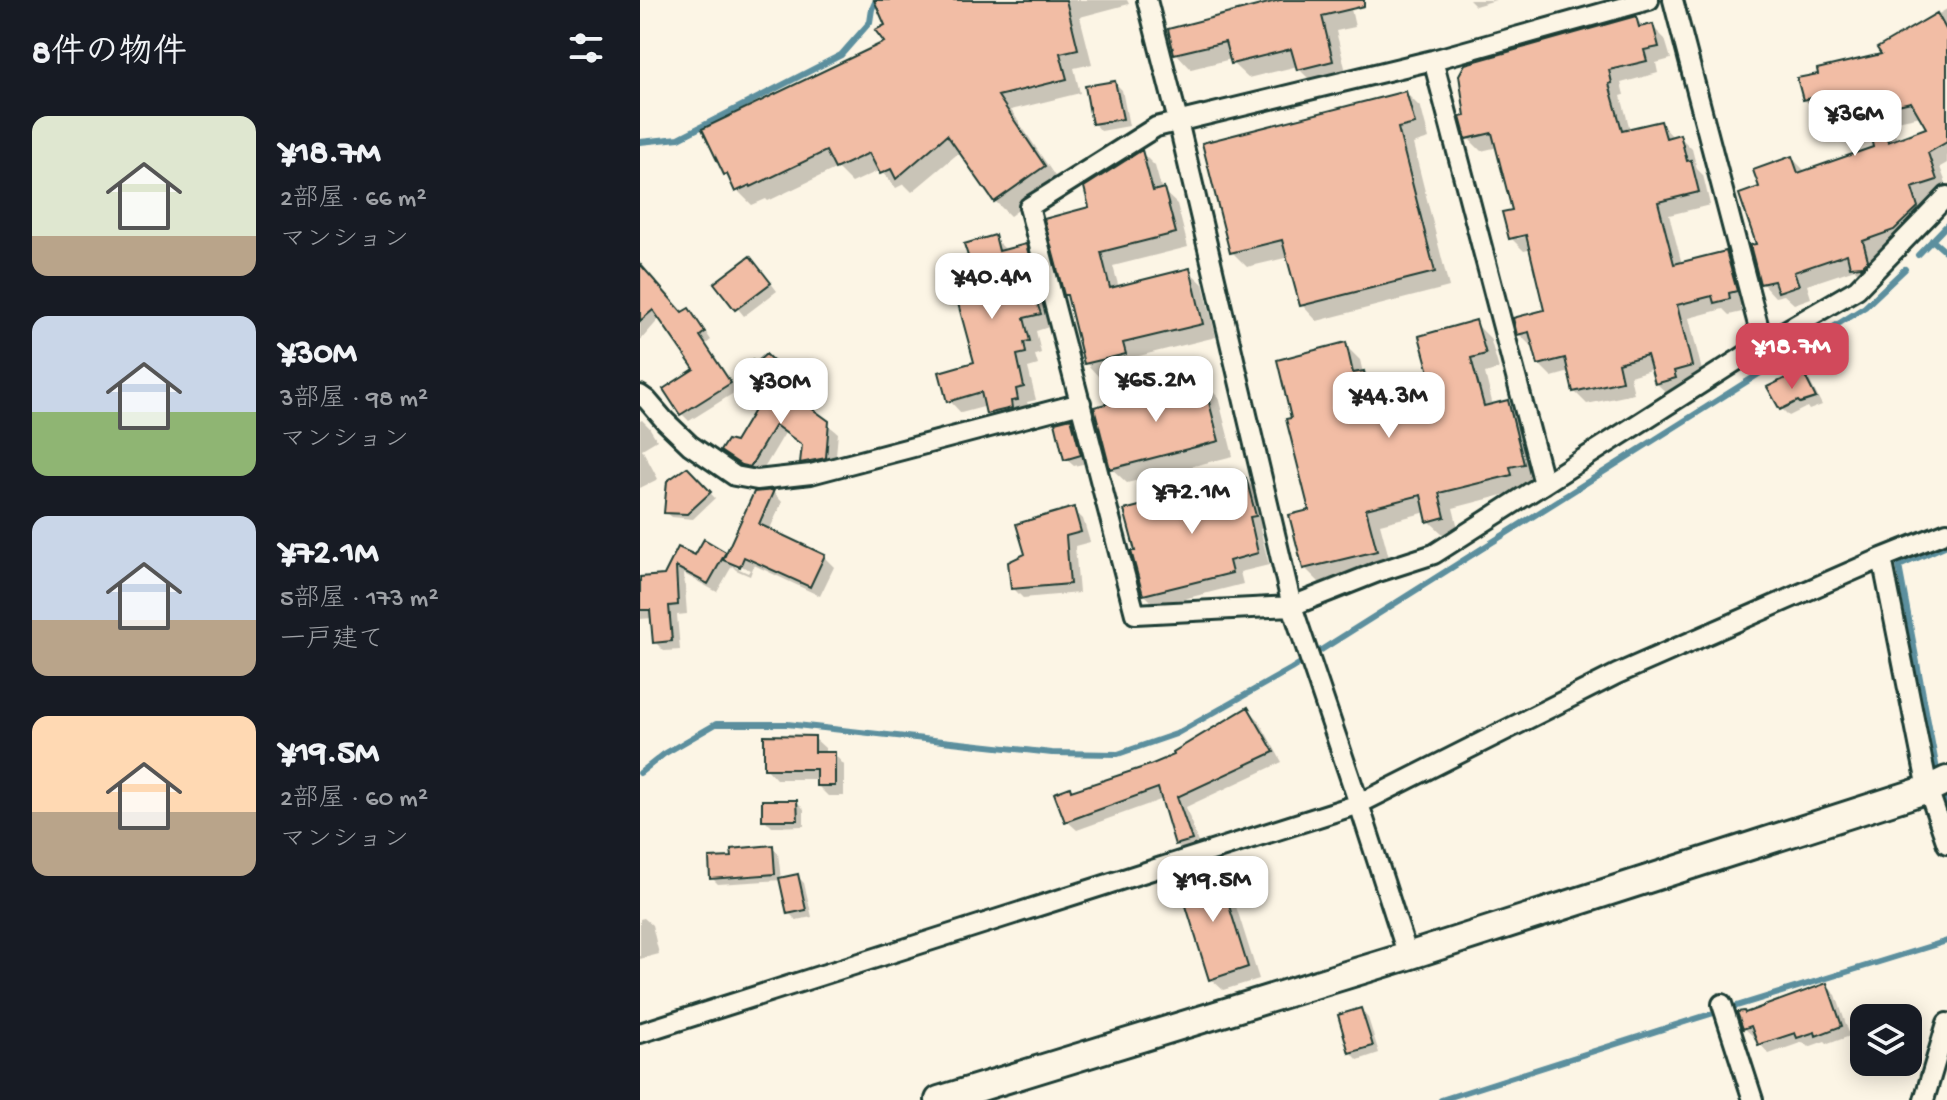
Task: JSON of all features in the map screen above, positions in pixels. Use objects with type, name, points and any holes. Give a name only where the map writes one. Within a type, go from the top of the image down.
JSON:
[{"type":"street","points":[[1147,0],[1292,606],[1408,956]]},
{"type":"street","points":[[1649,0],[1433,60],[1156,127],[1029,207],[1135,614],[1292,606],[1434,554],[1763,344],[1857,289],[1947,196]]},
{"type":"street","points":[[1673,0],[1763,344]]},
{"type":"street","points":[[1433,60],[1544,484]]},
{"type":"street","points":[[640,395],[690,445],[735,476],[757,480],[811,474],[1081,403]]},
{"type":"street","points":[[640,1033],[1359,804],[1617,674],[1947,532]]},
{"type":"street","points":[[1882,558],[1937,784],[1947,844]]},
{"type":"street","points":[[939,1100],[1408,956],[1937,784]]},
{"type":"street","points":[[1724,1009],[1753,1100]]},
{"type":"street","points":[[1924,1100],[1947,1023]]},
{"type":"building","points":[[874,0],[1066,0],[1078,49],[1060,53],[1067,79],[998,96],[1045,166],[994,202],[947,135],[896,179],[891,169],[880,174],[869,153],[835,169],[826,151],[735,192],[702,129],[884,42],[875,30],[885,25]]},
{"type":"building","points":[[1280,0],[1364,0],[1364,6],[1322,16],[1333,61],[1297,70],[1291,49],[1231,64],[1225,42],[1174,54],[1168,29]]},
{"type":"building","points":[[1937,13],[1947,31],[1947,142],[1928,153],[1937,180],[1912,188],[1918,207],[1894,230],[1863,241],[1868,260],[1862,266],[1850,267],[1847,254],[1794,272],[1799,285],[1778,292],[1774,281],[1760,284],[1750,245],[1756,244],[1739,194],[1759,187],[1753,170],[1792,156],[1798,173],[1873,147],[1867,119],[1818,130],[1811,98],[1803,100],[1797,78],[1818,74],[1817,69],[1881,54],[1877,48]],"holes":[[[1911,102],[1926,128],[1888,142],[1880,109]]]},
{"type":"building","points":[[1636,16],[1639,27],[1653,24],[1659,47],[1644,50],[1647,61],[1609,70],[1612,83],[1609,84],[1622,130],[1661,121],[1666,138],[1680,134],[1699,192],[1658,202],[1674,264],[1726,251],[1737,291],[1729,293],[1730,299],[1714,303],[1712,296],[1677,305],[1692,366],[1674,371],[1676,378],[1655,384],[1647,355],[1618,363],[1622,381],[1573,392],[1565,358],[1538,365],[1529,332],[1517,335],[1513,318],[1544,310],[1526,235],[1509,239],[1502,212],[1512,210],[1492,133],[1466,139],[1460,117],[1465,116],[1459,75],[1465,64]]},
{"type":"building","points":[[1115,81],[1123,119],[1092,124],[1085,86]]},
{"type":"building","points":[[1406,91],[1415,124],[1398,128],[1435,272],[1300,306],[1282,240],[1230,253],[1202,143]]},
{"type":"building","points":[[1142,150],[1153,191],[1164,188],[1176,233],[1101,252],[1110,288],[1190,268],[1203,324],[1123,343],[1126,354],[1084,364],[1044,219],[1089,207],[1084,187]]},
{"type":"building","points":[[995,235],[999,251],[1026,244],[1041,302],[1037,303],[1041,314],[1024,318],[1030,341],[1024,342],[1026,353],[1017,355],[1024,387],[1016,389],[1018,400],[1011,401],[1012,408],[986,414],[981,392],[947,402],[939,372],[974,362],[947,263],[968,256],[964,244]]},
{"type":"building","points":[[750,256],[771,283],[735,310],[714,283]]},
{"type":"building","points":[[640,264],[682,312],[689,308],[705,332],[700,336],[731,383],[680,415],[663,389],[694,369],[653,310],[640,321]]},
{"type":"building","points":[[1476,320],[1486,354],[1471,358],[1484,406],[1508,400],[1524,464],[1510,467],[1512,475],[1439,493],[1445,517],[1427,522],[1421,495],[1366,509],[1377,551],[1303,569],[1289,515],[1309,510],[1286,419],[1291,418],[1277,360],[1346,342],[1353,373],[1364,371],[1370,398],[1432,383],[1419,336]]},
{"type":"building","points":[[766,354],[778,366],[760,383],[743,373],[752,360],[756,363]]},
{"type":"building","points":[[1802,370],[1816,398],[1798,401],[1780,410],[1767,387]]},
{"type":"building","points":[[774,377],[796,390],[793,395],[829,421],[826,458],[800,463],[802,445],[775,425],[750,467],[741,465],[720,451],[727,440],[735,442]]},
{"type":"building","points":[[1203,379],[1219,441],[1110,469],[1094,407]]},
{"type":"building","points":[[1071,418],[1081,455],[1064,460],[1055,422]]},
{"type":"building","points":[[687,467],[711,492],[687,514],[664,513],[667,481]]},
{"type":"building","points":[[1246,478],[1256,516],[1250,517],[1258,553],[1229,561],[1232,573],[1143,595],[1124,510]]},
{"type":"building","points":[[774,490],[759,524],[825,555],[810,587],[744,557],[740,567],[723,560],[754,492]]},
{"type":"building","points":[[1074,507],[1081,532],[1066,536],[1070,584],[1011,589],[1008,562],[1025,554],[1016,524]]},
{"type":"building","points":[[704,539],[726,552],[708,584],[676,567],[678,605],[669,606],[672,641],[653,643],[650,610],[640,610],[640,577],[664,575],[678,547],[695,555]]},
{"type":"building","points":[[1248,707],[1274,752],[1177,797],[1192,840],[1175,845],[1158,788],[1065,822],[1054,793],[1070,787],[1071,791],[1174,755],[1173,752]]},
{"type":"building","points":[[764,735],[815,736],[815,752],[835,752],[835,786],[816,786],[816,769],[764,769]]},
{"type":"building","points":[[762,800],[797,800],[798,820],[762,820]]},
{"type":"building","points":[[773,845],[775,874],[710,879],[709,858],[732,857],[731,849]]},
{"type":"building","points":[[1217,867],[1248,967],[1209,980],[1178,880]]},
{"type":"building","points":[[798,874],[806,910],[787,914],[779,878]]},
{"type":"building","points":[[1827,983],[1842,1026],[1816,1036],[1815,1032],[1797,1038],[1795,1033],[1758,1045],[1751,1026],[1743,1029],[1737,1012],[1745,1013]]},
{"type":"building","points":[[1361,1008],[1373,1046],[1349,1053],[1338,1015]]},
{"type":"waterway","points":[[640,142],[679,138],[841,55],[870,22],[876,0]]},
{"type":"waterway","points":[[1918,255],[1947,225]]},
{"type":"waterway","points":[[1932,240],[1947,253]]},
{"type":"waterway","points":[[640,773],[664,754],[716,724],[787,724],[1052,753],[1118,754],[1176,734],[1291,669],[1865,307],[1905,269]]},
{"type":"waterway","points":[[1937,770],[1899,566],[1947,545]]},
{"type":"waterway","points":[[1945,799],[1947,806]]},
{"type":"waterway","points":[[1441,1100],[1947,941]]}]
